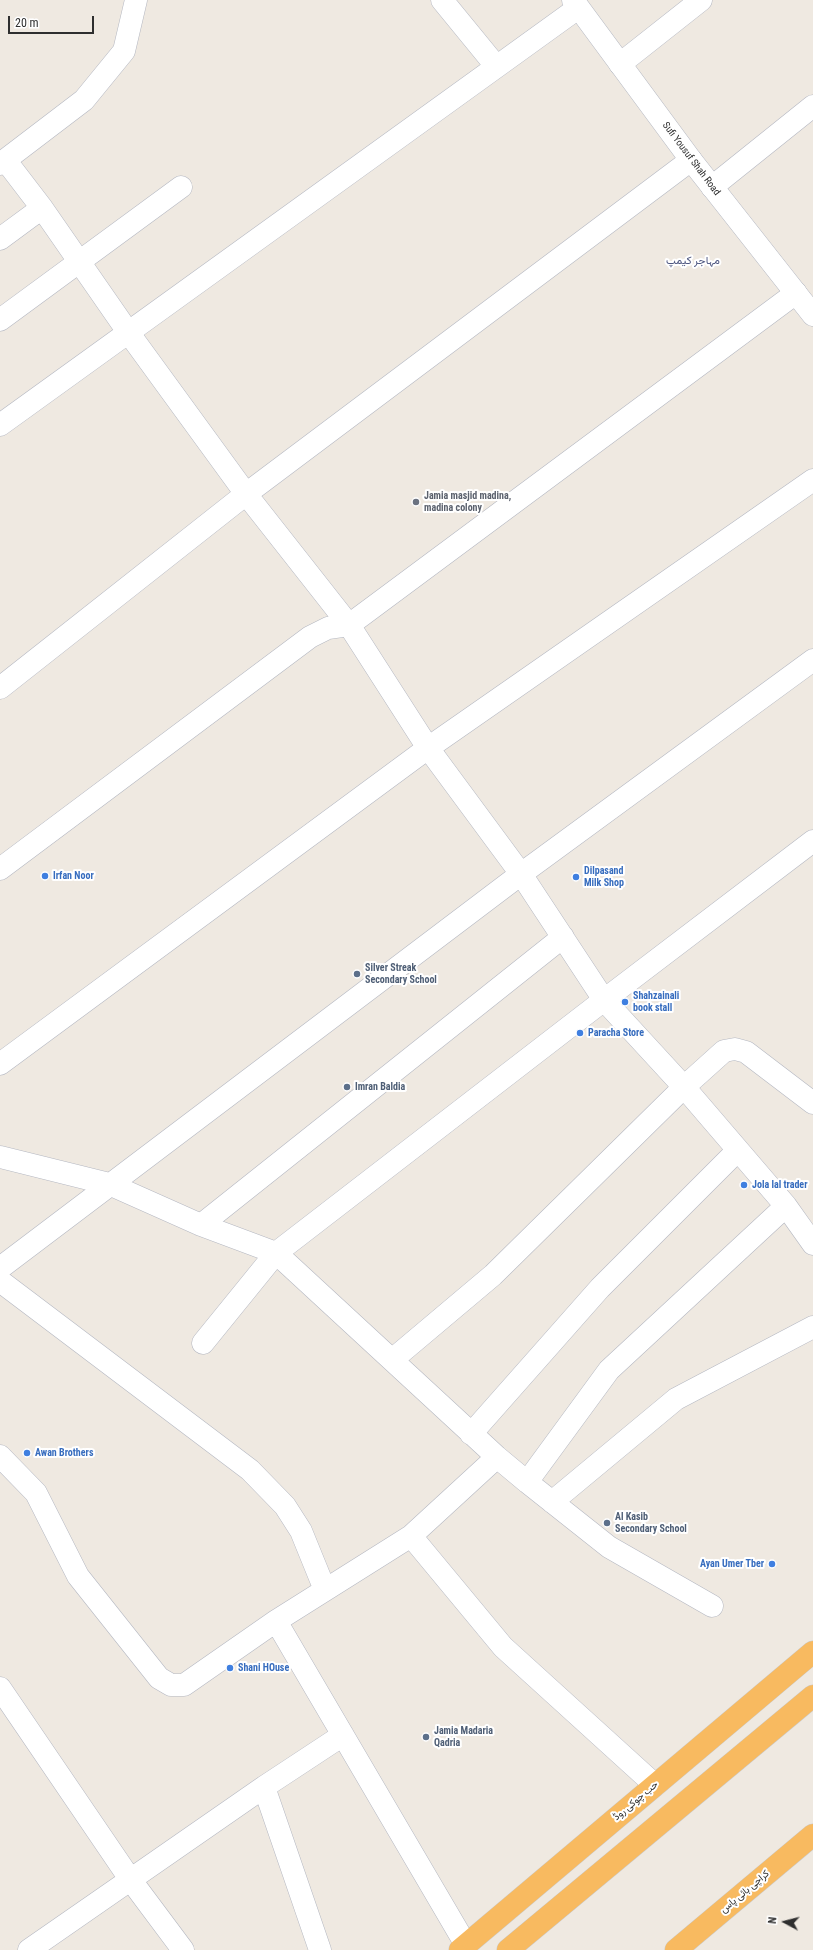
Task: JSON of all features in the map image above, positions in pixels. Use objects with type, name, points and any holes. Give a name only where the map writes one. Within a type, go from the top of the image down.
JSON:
[{"type":"highway","name":"حب چوکی روڈ","points":[[463,1947],[813,1652]]},
{"type":"highway","points":[[508,1950],[813,1696]]},
{"type":"highway","name":"کراچی بائی پاس","points":[[676,1950],[813,1835]]},
{"type":"street","points":[[136,0],[124,51],[84,100],[3,163],[42,208],[128,332],[246,494],[349,625],[428,748],[521,874],[604,1000],[684,1087],[786,1206],[813,1244]]},
{"type":"street","points":[[442,0],[496,66]]},
{"type":"street","points":[[620,64],[701,0]]},
{"type":"street","points":[[0,425],[496,66],[575,4]]},
{"type":"street","name":"Sufi Yousuf Shah Road","points":[[575,4],[691,160],[813,315]]},
{"type":"street","points":[[712,187],[813,106]]},
{"type":"street","points":[[0,688],[246,494],[691,160]]},
{"type":"street","points":[[0,320],[181,188]]},
{"type":"street","points":[[0,239],[42,208]]},
{"type":"street","points":[[0,869],[310,637],[328,628],[349,625],[796,293]]},
{"type":"street","points":[[0,1064],[428,748],[813,480]]},
{"type":"street","points":[[0,1268],[109,1184],[521,874],[813,660]]},
{"type":"street","points":[[203,1343],[276,1253],[813,841]]},
{"type":"street","points":[[201,1225],[563,937]]},
{"type":"street","points":[[392,1360],[493,1275],[684,1087],[724,1051],[735,1049],[746,1052],[813,1103]]},
{"type":"street","points":[[472,1434],[600,1288],[738,1150]]},
{"type":"street","points":[[0,1157],[109,1184],[201,1225],[276,1253],[496,1457],[609,1547],[712,1606]]},
{"type":"street","points":[[527,1482],[609,1370],[786,1206]]},
{"type":"street","points":[[0,1281],[250,1470],[284,1506],[301,1531],[325,1590]]},
{"type":"street","points":[[552,1502],[676,1399],[813,1327]]},
{"type":"street","points":[[0,1456],[36,1493],[78,1576],[159,1678],[171,1685],[184,1685],[276,1621],[411,1536],[496,1457]]},
{"type":"street","points":[[411,1536],[503,1647],[655,1785]]},
{"type":"street","points":[[276,1621],[343,1735],[463,1947]]},
{"type":"street","points":[[0,1688],[130,1879],[183,1950]]},
{"type":"street","points":[[29,1950],[264,1787],[343,1735]]},
{"type":"street","points":[[264,1787],[320,1950]]},
{"type":"place","name":"Jamia masjid madina, madina colony","points":[[416,502]]},
{"type":"place","name":"Irfan Noor","points":[[45,876]]},
{"type":"place","name":"Dilpasand Milk Shop","points":[[576,877]]},
{"type":"place","name":"Silver Streak Secondary School","points":[[357,974]]},
{"type":"place","name":"Shahzainali book stall","points":[[625,1002]]},
{"type":"place","name":"Paracha Store","points":[[580,1033]]},
{"type":"place","name":"Imran Baldia","points":[[347,1087]]},
{"type":"place","name":"Jola lal trader","points":[[744,1185]]},
{"type":"place","name":"Awan Brothers","points":[[27,1453]]},
{"type":"place","name":"Al Kasib Secondary School","points":[[607,1523]]},
{"type":"place","name":"Ayan Umer Tber","points":[[772,1564]]},
{"type":"place","name":"Shani HOuse","points":[[230,1668]]},
{"type":"place","name":"Jamia Madaria Qadria","points":[[426,1737]]},
{"type":"district","name":"مہاجر کیمپ","points":[[693,261]]}]
